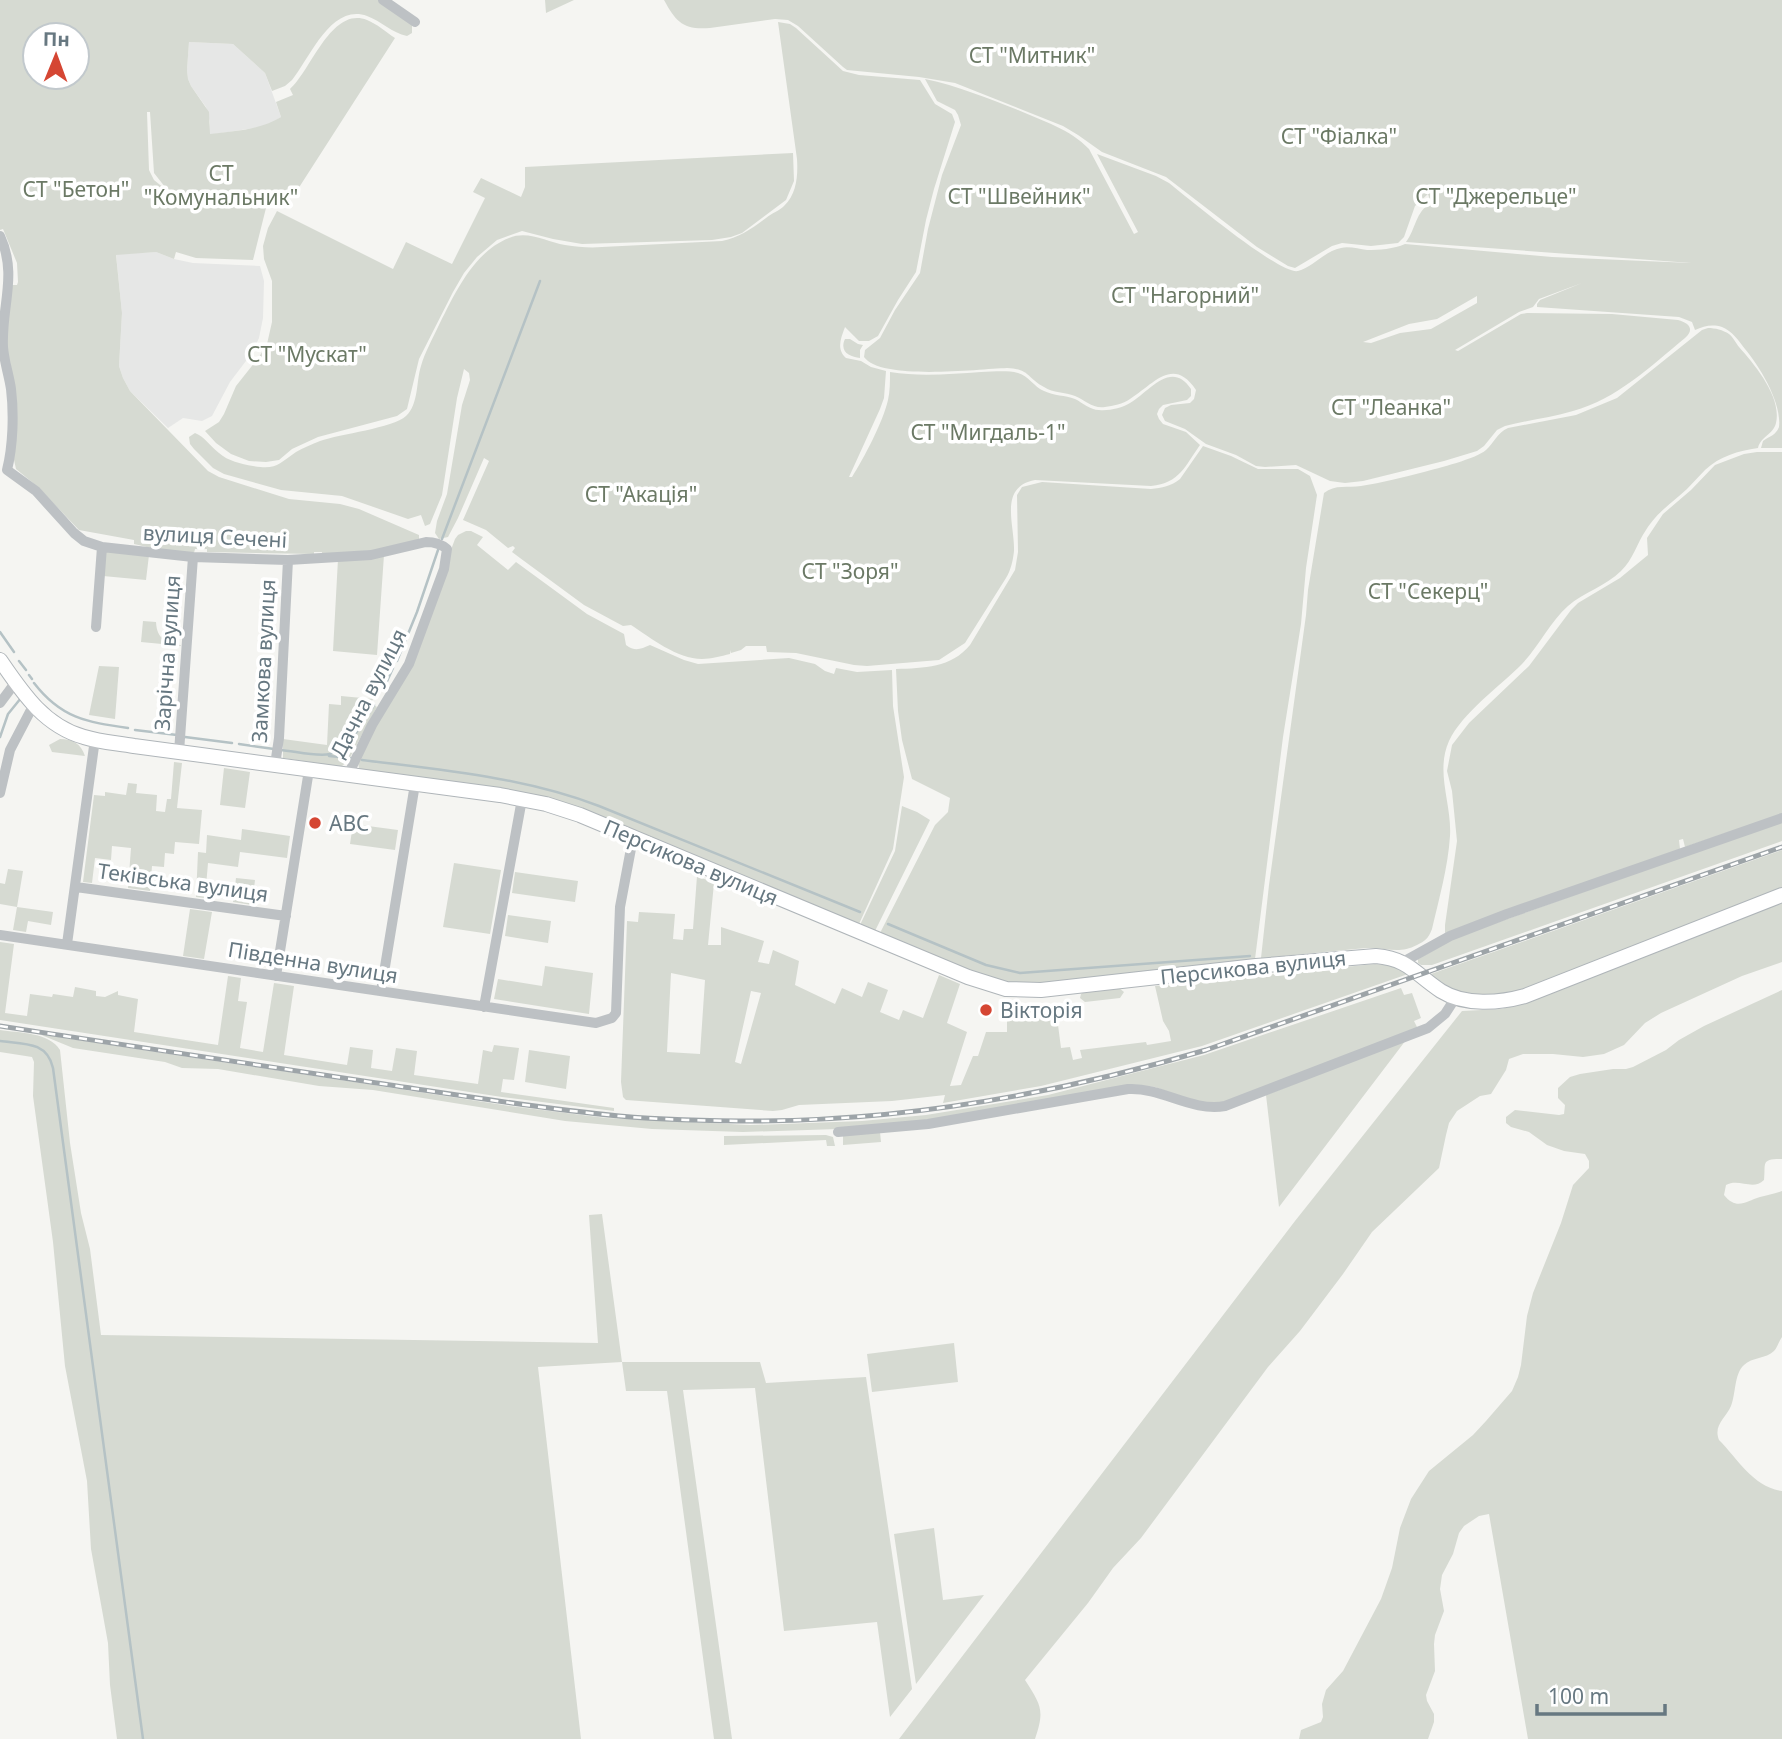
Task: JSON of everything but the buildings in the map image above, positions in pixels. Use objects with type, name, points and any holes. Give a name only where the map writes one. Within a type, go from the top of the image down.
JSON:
[{"type":"main road","name":"Персикова вулиця","points":[[0,660],[33,706],[54,723],[89,738],[522,799],[567,810],[979,982],[1006,989],[1041,990],[1357,957],[1384,957],[1403,962],[1439,990],[1456,997],[1495,1001],[1525,996],[1782,895]]},
{"type":"street","points":[[383,0],[415,22]]},
{"type":"street","points":[[0,236],[8,257],[9,278],[3,346],[12,398],[11,450],[4,472]]},
{"type":"street","name":"вулиця Сечені","points":[[4,472],[36,491],[84,541],[102,547],[193,557],[288,560],[371,555],[426,542],[440,544],[447,549]]},
{"type":"street","points":[[96,627],[102,547]]},
{"type":"street","name":"Дачна вулиця","points":[[348,775],[365,738],[409,664],[444,569],[447,549]]},
{"type":"street","name":"Зарічна вулиця","points":[[179,752],[193,557]]},
{"type":"street","name":"Замкова вулиця","points":[[275,765],[279,738],[288,560]]},
{"type":"street","points":[[0,703],[15,682]]},
{"type":"street","points":[[0,793],[10,750],[33,706]]},
{"type":"street","name":"Теківська вулиця","points":[[67,944],[93,755],[89,738]]},
{"type":"street","points":[[276,976],[309,770]]},
{"type":"street","points":[[381,991],[415,784]]},
{"type":"street","points":[[484,1007],[522,799]]},
{"type":"street","points":[[1403,962],[1446,938],[1507,914],[1782,818]]},
{"type":"street","name":"Південна вулиця","points":[[0,934],[586,1023],[604,1022],[616,1013],[620,907],[634,838]]},
{"type":"street","name":"Теківська вулиця","points":[[76,887],[286,916]]},
{"type":"street","points":[[838,1132],[928,1124],[1128,1089],[1154,1090],[1207,1108],[1225,1107],[1428,1028],[1445,1014],[1456,997]]},
{"type":"shaded area","points":[[189,42],[233,44],[265,73],[281,117],[260,127],[209,135],[210,122],[206,107],[188,79]]},
{"type":"shaded area","points":[[156,252],[193,263],[260,266],[264,281],[263,318],[259,338],[252,353],[230,382],[212,416],[202,421],[183,418],[168,428],[130,391],[119,366],[122,313],[116,254]]},
{"type":"green space","points":[[0,0],[379,0],[412,23],[412,33],[407,36],[367,16],[354,14],[343,17],[323,35],[292,80],[272,91],[265,73],[233,44],[189,42],[188,79],[209,112],[210,134],[256,127],[281,117],[276,102],[293,95],[290,89],[323,42],[343,22],[354,18],[367,20],[395,38],[298,189],[281,203],[266,208],[253,260],[196,258],[176,252],[174,259],[156,252],[116,255],[122,313],[119,366],[123,378],[130,391],[208,471],[289,499],[340,504],[359,509],[419,535],[419,540],[378,550],[322,554],[207,552],[207,549],[195,549],[194,553],[151,548],[134,544],[134,540],[79,530],[38,487],[16,469],[10,359],[7,358],[6,343],[12,285],[17,285],[18,282],[17,263],[3,229],[0,230]],"holes":[[[147,112],[150,112],[154,173],[170,193],[154,180],[149,170]]]},
{"type":"green space","points":[[545,0],[574,0],[546,13]]},
{"type":"green space","points":[[664,0],[1782,0],[1782,448],[1761,448],[1763,441],[1779,427],[1777,407],[1757,365],[1729,331],[1715,326],[1695,330],[1692,322],[1679,317],[1537,307],[1540,300],[1582,283],[1539,299],[1533,307],[1519,312],[1455,350],[1458,351],[1527,313],[1612,314],[1678,320],[1688,325],[1690,332],[1633,380],[1589,406],[1505,426],[1497,430],[1477,451],[1363,481],[1330,481],[1296,465],[1256,466],[1206,444],[1185,429],[1165,421],[1162,415],[1165,408],[1190,403],[1194,399],[1196,390],[1188,380],[1179,375],[1163,376],[1124,402],[1101,407],[1048,389],[1024,372],[1014,369],[931,372],[889,369],[874,364],[864,357],[865,350],[880,338],[920,273],[942,175],[961,125],[955,110],[937,101],[925,79],[995,101],[1046,122],[1082,142],[1089,149],[1134,234],[1138,232],[1097,154],[1169,183],[1254,249],[1288,269],[1298,271],[1341,248],[1376,250],[1405,244],[1552,257],[1691,263],[1406,242],[1422,211],[1431,203],[1428,194],[1415,206],[1404,237],[1398,243],[1371,246],[1342,243],[1295,268],[1257,247],[1166,177],[1102,152],[1063,126],[955,83],[919,77],[847,70],[788,20],[693,28],[681,23]],"holes":[[[1477,296],[1477,303],[1431,329],[1400,333],[1371,343],[1363,342],[1409,324],[1437,319]]]},
{"type":"green space","points":[[778,22],[796,28],[843,71],[859,75],[920,80],[935,104],[952,114],[955,122],[934,189],[916,272],[878,336],[869,341],[859,341],[845,327],[842,335],[840,347],[846,358],[886,371],[884,398],[849,477],[852,477],[873,440],[886,409],[890,372],[924,375],[1013,372],[1044,391],[1075,399],[1099,410],[1111,410],[1127,405],[1168,377],[1176,377],[1191,389],[1191,396],[1187,400],[1163,405],[1157,414],[1163,424],[1186,432],[1200,445],[1181,472],[1169,481],[1151,486],[1035,480],[1016,490],[1011,508],[1014,551],[1010,568],[965,643],[939,660],[867,666],[796,653],[767,652],[766,646],[746,646],[731,653],[731,650],[730,654],[702,659],[683,656],[631,625],[623,626],[584,605],[512,552],[515,548],[513,546],[508,548],[486,530],[463,520],[489,461],[484,458],[448,537],[439,539],[435,533],[437,521],[447,494],[462,405],[470,380],[469,373],[464,369],[442,495],[430,524],[425,526],[421,515],[408,519],[342,496],[281,490],[224,474],[213,468],[190,444],[189,437],[195,433],[231,460],[267,467],[277,465],[320,441],[390,424],[406,416],[415,399],[424,356],[458,288],[485,253],[509,238],[523,235],[565,245],[588,247],[722,241],[745,232],[780,209],[794,190],[797,159]]},
{"type":"green space","name":"СТ \"Мускат\"","points":[[793,153],[794,181],[786,200],[742,233],[731,237],[712,240],[582,244],[522,231],[497,240],[477,257],[453,292],[419,359],[407,409],[397,416],[318,437],[292,449],[279,460],[266,462],[249,461],[231,454],[205,431],[219,422],[236,386],[267,344],[272,322],[272,281],[264,259],[263,246],[277,211],[393,269],[406,242],[452,264],[485,198],[473,192],[481,178],[521,197],[525,187],[525,167]]},
{"type":"green space","name":"СТ \"Секерц\"","points":[[1708,328],[1729,334],[1759,372],[1775,403],[1776,423],[1758,448],[1717,461],[1660,513],[1646,530],[1625,567],[1609,581],[1568,606],[1522,664],[1472,710],[1455,731],[1445,753],[1444,764],[1450,824],[1449,848],[1428,937],[1404,950],[1366,948],[1261,958],[1308,590],[1324,493],[1337,487],[1377,483],[1456,463],[1481,453],[1508,428],[1576,415],[1617,398]]},
{"type":"green space","points":[[845,339],[863,345],[860,358],[849,355],[844,350]]},
{"type":"green space","points":[[1203,446],[1258,469],[1298,469],[1310,476],[1317,495],[1255,959],[1028,985],[994,981],[880,933],[935,825],[948,812],[950,798],[912,779],[902,740],[896,669],[927,667],[946,662],[963,653],[970,645],[1015,570],[1018,552],[1017,495],[1022,487],[1042,482],[1151,489],[1163,487],[1180,479]]},
{"type":"green space","points":[[1757,452],[1782,452],[1782,814],[1685,847],[1683,839],[1679,840],[1680,849],[1445,933],[1457,841],[1452,791],[1447,771],[1452,745],[1469,723],[1529,666],[1578,603],[1620,578],[1648,555],[1647,538],[1663,514],[1715,465]]},
{"type":"green space","points":[[466,531],[483,537],[477,545],[508,570],[516,562],[587,614],[624,634],[626,645],[632,649],[650,645],[698,664],[789,658],[815,664],[834,674],[836,668],[857,672],[892,670],[893,706],[904,777],[893,849],[859,924],[569,806],[359,768],[358,763],[368,740],[401,684],[455,539]]},
{"type":"green space","points":[[105,550],[149,555],[146,580],[103,576]]},
{"type":"green space","points":[[384,555],[377,655],[333,651],[338,559]]},
{"type":"green space","points":[[143,621],[156,622],[161,637],[183,646],[141,642]]},
{"type":"green space","points":[[99,666],[119,667],[115,719],[89,715]]},
{"type":"green space","points":[[341,696],[373,699],[371,703],[377,707],[348,761],[337,766],[283,758],[283,739],[327,745],[329,704],[341,705]]},
{"type":"green space","points":[[60,739],[76,743],[85,756],[52,752],[49,745]]},
{"type":"green space","points":[[174,762],[182,763],[177,808],[202,810],[199,844],[175,842],[174,854],[165,853],[164,867],[152,866],[150,891],[128,888],[131,848],[112,846],[111,860],[95,858],[92,883],[83,882],[94,795],[105,796],[105,792],[126,795],[128,783],[137,784],[136,793],[157,795],[156,811],[165,812],[167,799],[171,799]]},
{"type":"green space","points":[[224,768],[250,772],[245,808],[220,805]]},
{"type":"green space","points":[[902,806],[930,820],[875,931],[860,925],[895,851]]},
{"type":"green space","points":[[1782,821],[1782,841],[1432,965],[1418,963],[1418,959],[1457,937]]},
{"type":"green space","points":[[353,824],[398,830],[395,850],[350,844]]},
{"type":"green space","points":[[242,829],[290,836],[287,858],[240,852],[238,867],[208,863],[205,898],[196,897],[198,852],[206,853],[207,835],[241,840]]},
{"type":"green space","points":[[1782,850],[1782,889],[1509,995],[1458,992],[1431,974]]},
{"type":"green space","points":[[454,863],[501,870],[490,934],[443,927]]},
{"type":"green space","points":[[8,869],[23,871],[17,907],[0,904],[0,883],[5,884]]},
{"type":"green space","points":[[515,872],[578,881],[575,902],[512,893]]},
{"type":"green space","points":[[697,876],[714,883],[708,945],[721,945],[721,927],[764,941],[758,962],[769,964],[773,950],[799,961],[795,985],[835,1004],[842,988],[862,997],[868,982],[888,990],[880,1012],[899,1020],[903,1010],[923,1018],[939,975],[960,984],[947,1023],[967,1032],[950,1086],[961,1085],[973,1056],[978,1056],[986,1032],[1007,1032],[1007,1004],[1043,1004],[1058,1025],[1061,1048],[1070,1047],[1073,1060],[1082,1058],[1080,1050],[1171,1041],[1155,986],[1375,964],[1396,966],[1408,974],[1202,1046],[1041,1086],[943,1103],[945,1095],[892,1101],[799,1105],[773,1111],[626,1100],[621,1082],[627,921],[638,922],[639,912],[675,914],[673,939],[683,940],[684,929],[693,929]],"holes":[[[671,973],[705,980],[700,1054],[667,1052]],[[751,991],[761,993],[741,1064],[735,1062]]]},
{"type":"green space","points":[[236,878],[255,880],[252,905],[233,902]]},
{"type":"green space","points":[[1782,902],[1782,962],[1742,976],[1661,1013],[1645,1023],[1624,1045],[1604,1054],[1583,1057],[1523,1054],[1509,1059],[1506,1070],[1491,1094],[1480,1096],[1457,1111],[1449,1123],[1439,1168],[1372,1232],[1300,1331],[1268,1367],[1141,1538],[1113,1568],[1025,1680],[1040,1708],[1035,1739],[899,1739],[1295,1221],[1462,1011],[1501,1009],[1528,1002]]},
{"type":"green space","points":[[17,907],[53,912],[51,925],[28,921],[26,932],[13,930]]},
{"type":"green space","points":[[190,909],[212,912],[204,959],[183,956]]},
{"type":"green space","points":[[508,915],[551,921],[548,943],[505,936]]},
{"type":"green space","points":[[0,942],[14,944],[5,1013],[27,1016],[30,994],[73,997],[75,987],[96,991],[96,996],[105,997],[118,991],[118,995],[138,999],[134,1032],[218,1045],[228,976],[241,978],[238,1001],[247,1002],[240,1048],[263,1052],[274,983],[294,986],[284,1055],[347,1065],[350,1047],[373,1050],[371,1068],[392,1071],[396,1048],[417,1051],[414,1075],[478,1084],[483,1050],[492,1052],[494,1045],[519,1048],[514,1080],[503,1079],[501,1092],[614,1108],[614,1111],[502,1097],[0,1020]]},
{"type":"green space","points":[[545,966],[593,973],[589,1014],[494,999],[498,979],[542,986]]},
{"type":"green space","points":[[1119,988],[1124,992],[1120,998],[1085,1002],[1080,998],[1084,992]]},
{"type":"green space","points":[[1401,988],[1404,995],[1412,993],[1421,1018],[1414,1021],[1418,1029],[1224,1103],[1199,1103],[1145,1086],[929,1122],[838,1129],[743,1132],[652,1129],[565,1121],[373,1090],[319,1086],[218,1069],[182,1068],[165,1062],[73,1048],[39,1034],[510,1106],[606,1118],[782,1124],[926,1115],[1048,1095],[1204,1055]]},
{"type":"green space","points":[[1782,990],[1782,1159],[1767,1161],[1764,1180],[1760,1183],[1731,1183],[1726,1185],[1724,1195],[1733,1203],[1742,1204],[1782,1191],[1782,1337],[1771,1354],[1747,1362],[1741,1369],[1731,1406],[1719,1426],[1718,1435],[1719,1440],[1754,1478],[1782,1491],[1782,1739],[1528,1739],[1489,1514],[1479,1516],[1464,1526],[1442,1575],[1440,1589],[1444,1611],[1435,1635],[1435,1671],[1426,1695],[1434,1714],[1428,1739],[1299,1739],[1301,1730],[1321,1722],[1326,1690],[1343,1671],[1381,1599],[1392,1568],[1400,1528],[1411,1499],[1429,1471],[1473,1435],[1512,1391],[1521,1365],[1527,1316],[1533,1293],[1573,1185],[1589,1168],[1585,1154],[1547,1145],[1529,1132],[1511,1127],[1506,1123],[1506,1117],[1515,1110],[1564,1114],[1565,1105],[1558,1098],[1558,1088],[1570,1077],[1633,1067],[1704,1026]]},
{"type":"green space","points":[[0,1030],[41,1037],[55,1044],[60,1050],[70,1143],[81,1213],[90,1249],[101,1335],[598,1343],[589,1215],[602,1214],[622,1362],[538,1367],[581,1739],[117,1739],[108,1643],[91,1549],[87,1481],[65,1366],[53,1242],[33,1096],[34,1062],[32,1057],[0,1052]]},
{"type":"green space","points":[[1406,1040],[1279,1207],[1266,1095]]},
{"type":"green space","points":[[529,1050],[570,1056],[566,1089],[525,1082]]},
{"type":"green space","points":[[880,1132],[881,1142],[843,1145],[843,1135]]},
{"type":"green space","points":[[724,1136],[833,1137],[835,1146],[827,1146],[826,1140],[724,1145]]},
{"type":"green space","points":[[954,1343],[958,1382],[872,1392],[867,1354]]},
{"type":"green space","points":[[622,1362],[760,1362],[766,1383],[866,1377],[912,1689],[890,1717],[877,1622],[784,1631],[755,1388],[683,1390],[732,1739],[714,1739],[667,1391],[626,1391]]},
{"type":"green space","points":[[934,1528],[943,1600],[984,1595],[916,1684],[894,1534]]},
{"type":"waterway","points":[[442,539],[540,281]]},
{"type":"waterway","points":[[397,661],[438,550]]},
{"type":"waterway","points":[[0,632],[14,652]]},
{"type":"waterway","points":[[19,661],[26,670]]},
{"type":"waterway","points":[[383,690],[393,668]]},
{"type":"waterway","points":[[29,675],[32,679]]},
{"type":"waterway","points":[[34,683],[54,704],[75,716],[128,728]]},
{"type":"waterway","points":[[0,737],[8,714],[21,698]]},
{"type":"waterway","points":[[280,750],[319,755],[337,752],[355,734],[374,705]]},
{"type":"waterway","points":[[135,730],[177,735]]},
{"type":"waterway","points":[[185,737],[232,743]]},
{"type":"waterway","points":[[239,744],[274,749]]},
{"type":"waterway","points":[[329,756],[350,758]]},
{"type":"waterway","points":[[362,760],[512,781],[570,796],[860,912]]},
{"type":"waterway","points":[[888,924],[986,965],[1020,973],[1250,956]]},
{"type":"waterway","points":[[0,1041],[40,1048],[50,1059],[53,1068],[143,1739]]},
{"type":"railway","points":[[0,1026],[494,1100],[619,1116],[759,1121],[873,1116],[1041,1091],[1206,1050],[1782,847]]},
{"type":"place","name":"ABC","points":[[315,823]]},
{"type":"place","name":"Вікторія","points":[[986,1010]]},
{"type":"park label","name":"СТ \"Митник\"","points":[[1032,55]]},
{"type":"park label","name":"СТ \"Фіалка\"","points":[[1339,136]]},
{"type":"park label","name":"СТ \"Комунальник\"","points":[[221,185]]},
{"type":"park label","name":"СТ \"Бетон\"","points":[[76,189]]},
{"type":"park label","name":"СТ \"Швейник\"","points":[[1019,196]]},
{"type":"park label","name":"СТ \"Джерельце\"","points":[[1496,196]]},
{"type":"park label","name":"СТ \"Нагорний\"","points":[[1185,295]]},
{"type":"park label","name":"СТ \"Леанка\"","points":[[1391,407]]},
{"type":"park label","name":"СТ \"Мигдаль-1\"","points":[[988,432]]},
{"type":"park label","name":"СТ \"Акація\"","points":[[641,494]]},
{"type":"park label","name":"СТ \"Зоря\"","points":[[850,571]]}]
